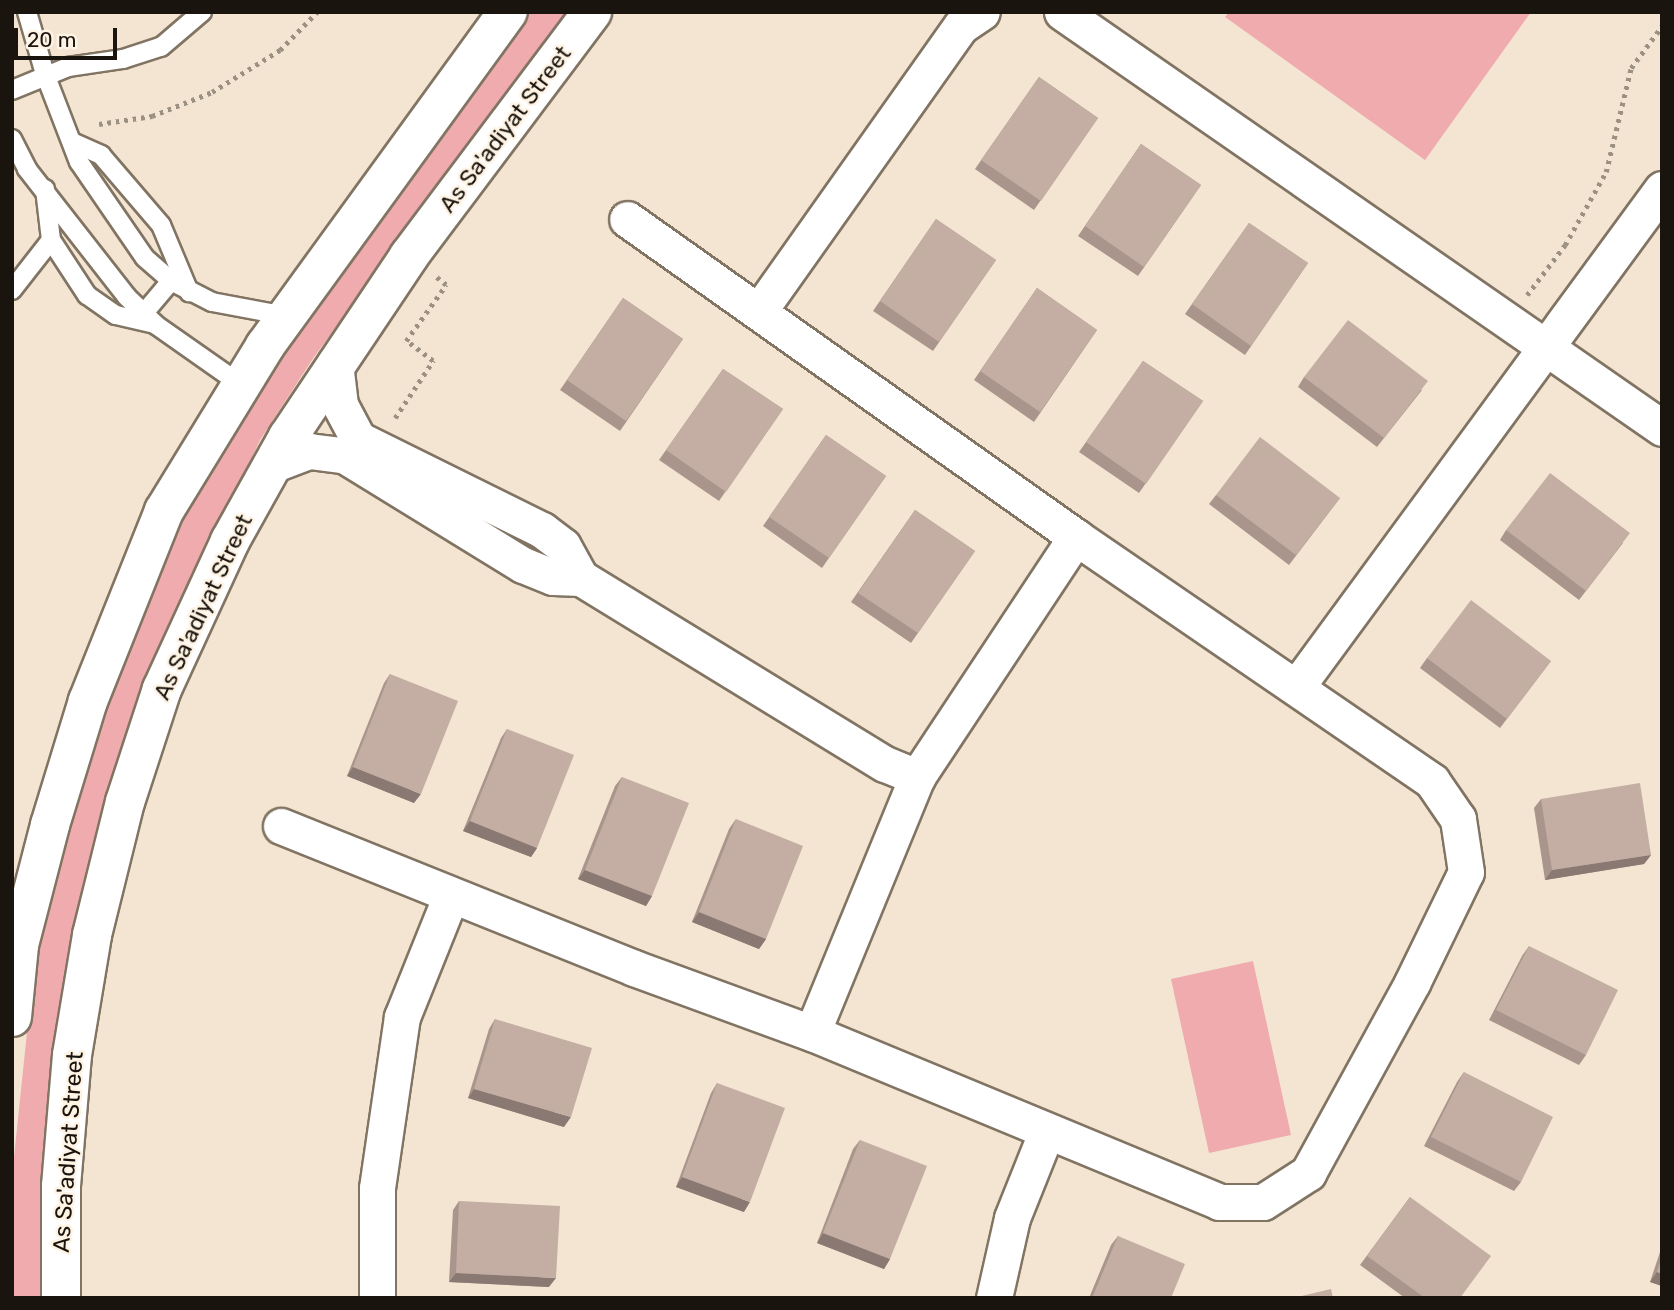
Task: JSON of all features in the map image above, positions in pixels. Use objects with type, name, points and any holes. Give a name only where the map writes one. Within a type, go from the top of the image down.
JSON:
[{"type":"street","points":[[12,1017],[19,945],[88,701],[164,511],[240,384],[508,12]]},
{"type":"street","name":"As Sa'adiyat Street","points":[[61,1298],[61,1186],[72,1055],[92,935],[125,802],[162,689],[230,541],[272,465],[335,363],[409,256],[592,12]]},
{"type":"street","points":[[759,310],[961,26],[982,12]]},
{"type":"street","points":[[1062,12],[1508,321],[1543,349],[1662,428]]},
{"type":"street","points":[[1298,685],[1662,189]]},
{"type":"street","points":[[281,826],[451,895],[812,1033],[1046,1133],[1219,1202],[1263,1202],[1308,1173],[1466,872],[1458,819],[1432,781],[1298,685],[1076,537],[627,219]]},
{"type":"street","points":[[335,363],[340,405],[348,425],[370,457],[540,574],[581,578],[885,764],[917,777]]},
{"type":"street","points":[[272,465],[309,451],[370,457]]},
{"type":"street","points":[[812,1033],[917,777],[1076,537]]},
{"type":"street","points":[[377,1298],[377,1188],[402,1017],[451,895]]},
{"type":"street","points":[[994,1298],[1012,1218],[1046,1133]]},
{"type":"lane","points":[[27,12],[44,74],[72,142],[100,198],[145,258],[171,281],[190,292],[240,309],[287,316]]},
{"type":"lane","points":[[12,90],[44,74],[161,47],[202,12]]},
{"type":"lane","points":[[12,139],[27,169],[150,319],[240,384]]},
{"type":"lane","points":[[72,142],[100,155],[161,225],[190,292]]},
{"type":"lane","points":[[44,189],[51,240],[87,295],[100,306],[150,319]]},
{"type":"lane","points":[[12,290],[51,240]]},
{"type":"lane","points":[[150,319],[171,281]]},
{"type":"path","points":[[86,126],[152,116],[212,92],[280,50],[317,12]]},
{"type":"path","points":[[1508,321],[1565,245],[1606,172],[1631,68],[1662,26]]},
{"type":"shaded area","points":[[528,12],[568,12],[314,357],[260,440],[139,705],[104,800],[67,969],[50,1072],[42,1193],[42,1298],[13,1298],[14,1157],[31,994],[48,902],[72,810],[131,641],[195,488],[267,372]]},
{"type":"shaded area","points":[[1229,12],[1531,12],[1425,160],[1225,17]]},
{"type":"shaded area","points":[[1253,961],[1291,1135],[1209,1153],[1171,979]]},
{"type":"building","points":[[1039,77],[1098,118],[1041,201],[981,160]]},
{"type":"building","points":[[1141,144],[1201,185],[1144,267],[1085,226]]},
{"type":"building","points":[[936,219],[996,260],[939,342],[880,301]]},
{"type":"building","points":[[1249,223],[1308,263],[1251,346],[1192,304]]},
{"type":"building","points":[[1037,288],[1097,330],[1040,412],[980,371]]},
{"type":"building","points":[[623,298],[683,339],[626,421],[567,380]]},
{"type":"building","points":[[1348,320],[1428,381],[1384,438],[1304,377]]},
{"type":"building","points":[[1143,361],[1203,401],[1146,484],[1086,442]]},
{"type":"building","points":[[723,369],[783,409],[726,492],[666,450]]},
{"type":"building","points":[[826,435],[886,476],[829,558],[769,517]]},
{"type":"building","points":[[1260,437],[1340,498],[1296,555],[1216,495]]},
{"type":"building","points":[[1550,473],[1630,533],[1586,591],[1506,530]]},
{"type":"building","points":[[915,510],[975,551],[918,633],[858,593]]},
{"type":"building","points":[[1471,600],[1551,661],[1507,719],[1427,658]]},
{"type":"building","points":[[390,674],[458,701],[421,794],[353,767]]},
{"type":"building","points":[[507,729],[574,755],[537,848],[470,821]]},
{"type":"building","points":[[622,777],[689,803],[652,896],[585,870]]},
{"type":"building","points":[[1640,783],[1651,855],[1552,870],[1541,799]]},
{"type":"building","points":[[736,819],[803,846],[766,939],[699,912]]},
{"type":"building","points":[[1529,946],[1618,990],[1586,1055],[1496,1010]]},
{"type":"building","points":[[495,1019],[592,1048],[571,1117],[474,1089]]},
{"type":"building","points":[[1464,1072],[1553,1117],[1521,1182],[1431,1137]]},
{"type":"building","points":[[717,1083],[785,1108],[750,1202],[682,1177]]},
{"type":"building","points":[[860,1140],[927,1166],[890,1259],[823,1233]]},
{"type":"building","points":[[1410,1197],[1491,1256],[1460,1298],[1425,1298],[1367,1256]]},
{"type":"building","points":[[459,1201],[560,1206],[556,1278],[456,1273]]},
{"type":"building","points":[[1118,1236],[1185,1264],[1171,1298],[1092,1298]]},
{"type":"building","points":[[1662,1257],[1662,1274],[1657,1272]]},
{"type":"building","points":[[1331,1289],[1333,1298],[1293,1298]]}]
